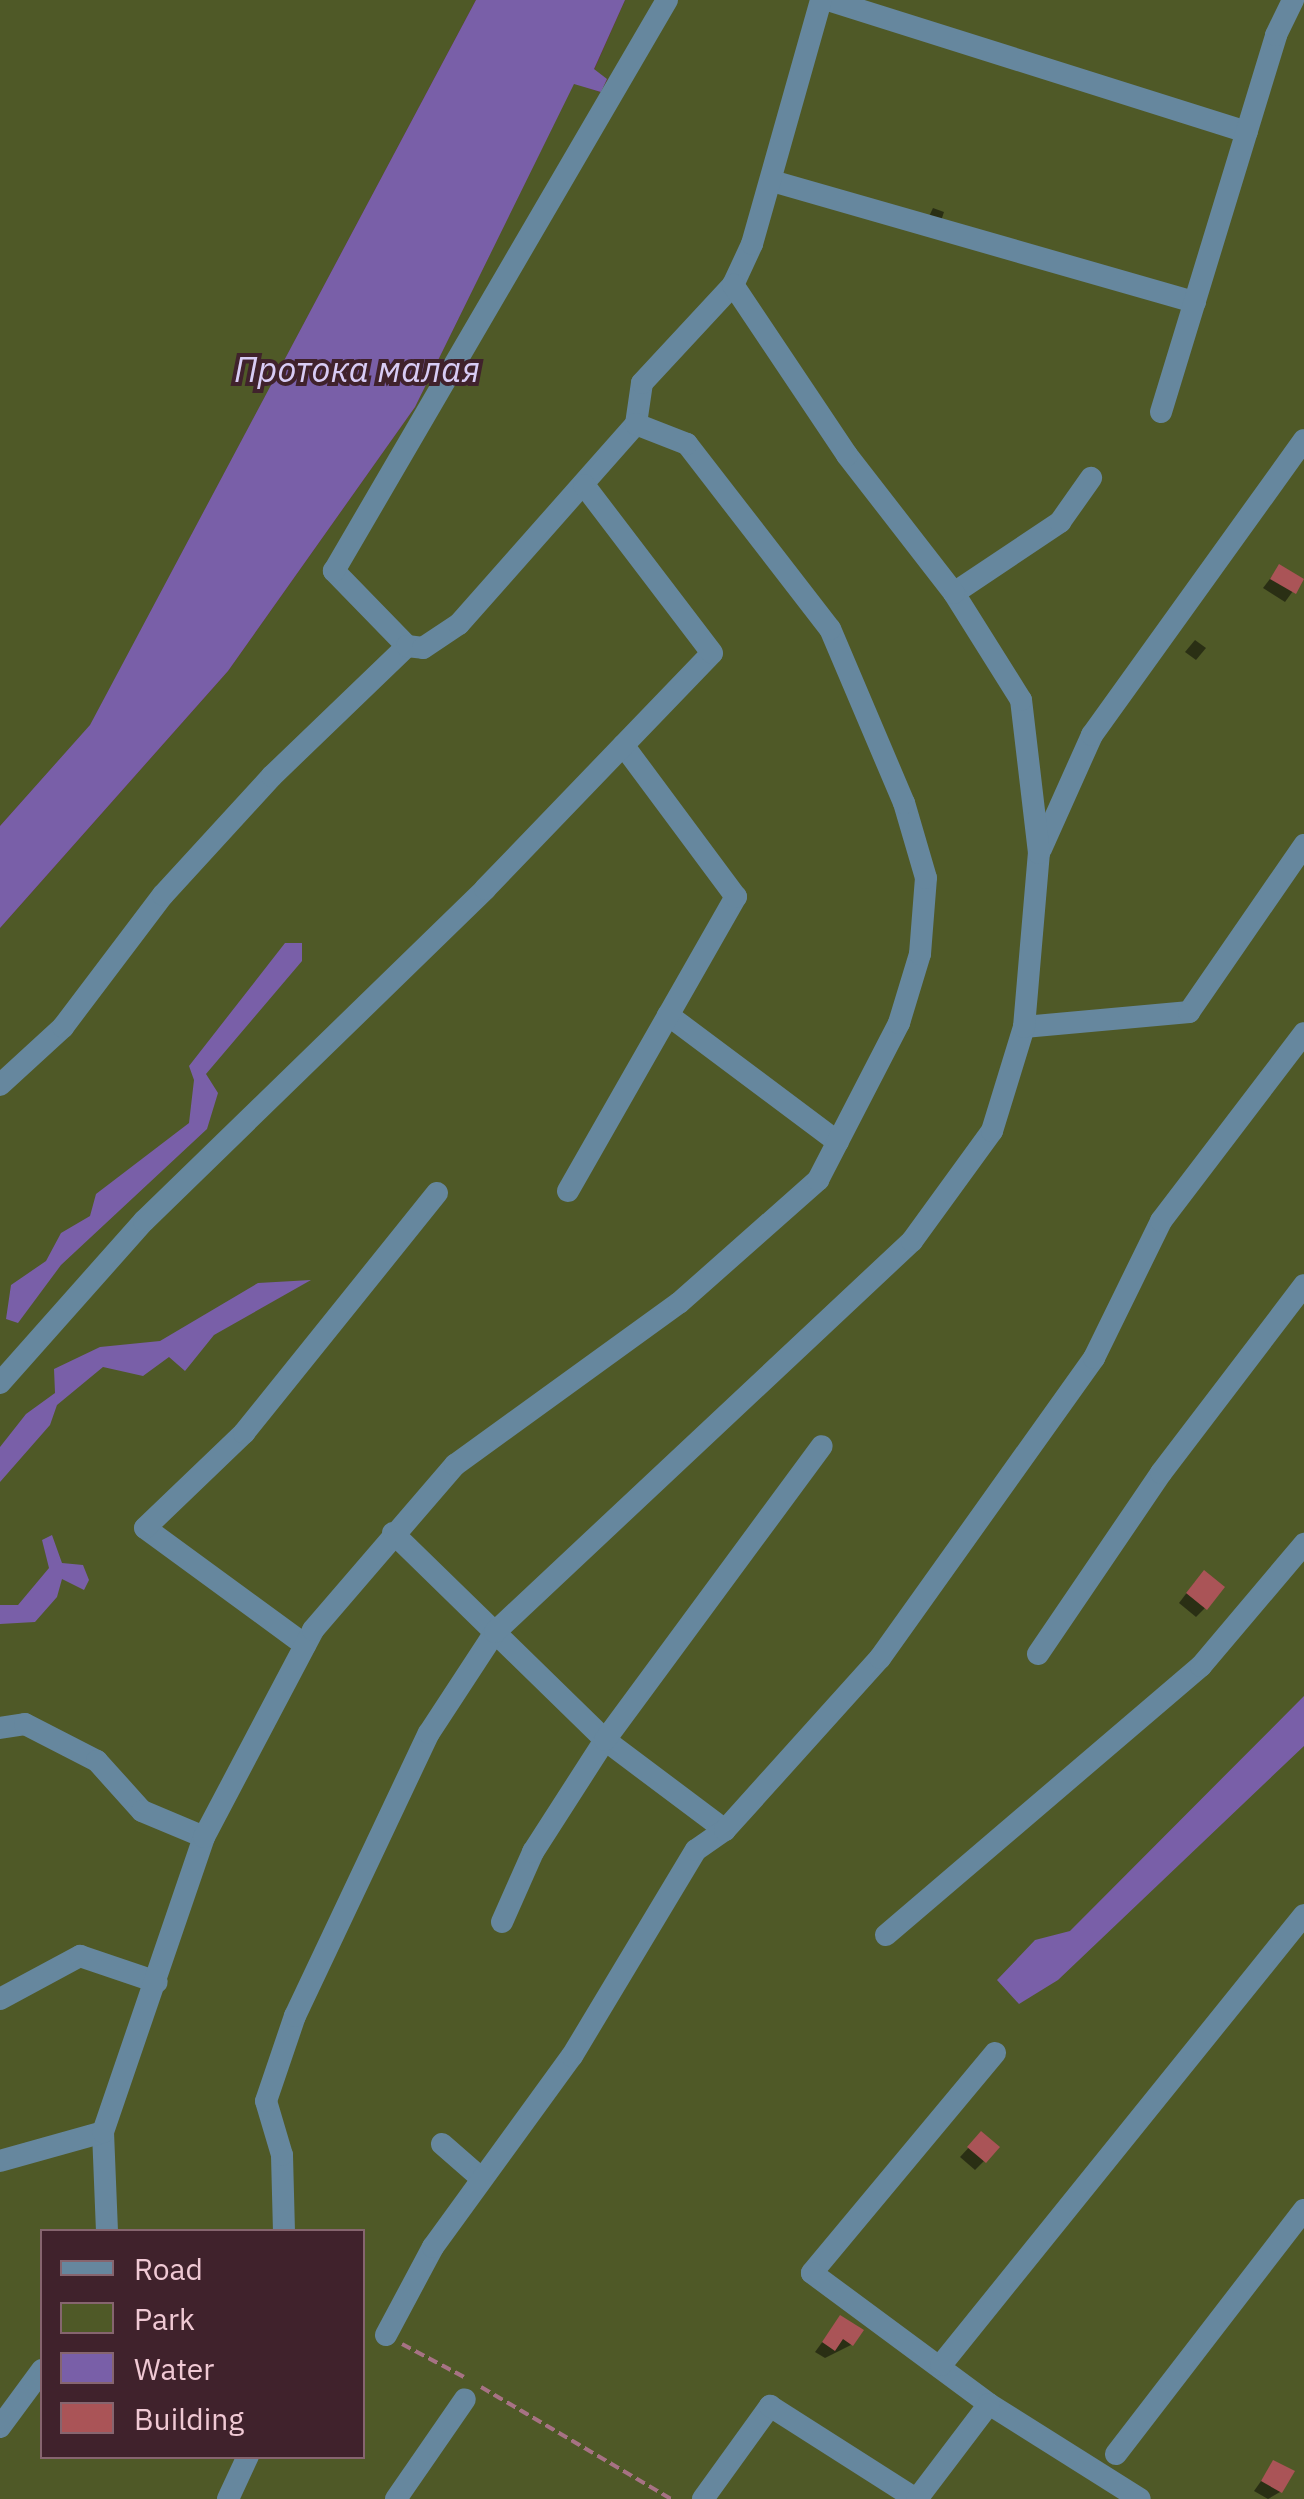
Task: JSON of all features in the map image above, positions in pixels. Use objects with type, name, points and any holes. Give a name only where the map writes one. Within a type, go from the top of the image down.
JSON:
[{"type":"street","points":[[667,0],[334,571],[407,646],[423,648],[459,624],[636,424],[642,383],[733,285],[772,181],[825,0],[1246,132]]},
{"type":"street","points":[[1161,412],[1246,132],[1293,0]]},
{"type":"street","points":[[772,181],[1195,302]]},
{"type":"street","points":[[284,2229],[282,2154],[266,2101],[295,2016],[429,1733],[495,1632],[912,1241],[992,1131],[1024,1027],[1039,853],[1021,700],[954,593],[848,454],[733,285]]},
{"type":"street","points":[[107,2229],[104,2132],[204,1838],[305,1645],[394,1533],[456,1465],[679,1303],[818,1180],[899,1022],[920,954],[926,878],[904,803],[830,629],[687,444],[636,424]]},
{"type":"street","points":[[1039,853],[1092,735],[1304,440]]},
{"type":"street","points":[[954,593],[1060,522],[1091,478]]},
{"type":"street","points":[[0,1383],[144,1222],[712,653],[584,485]]},
{"type":"street","points":[[0,1084],[63,1027],[163,895],[272,776],[407,646]]},
{"type":"street","points":[[568,1191],[736,897],[623,745]]},
{"type":"street","points":[[1024,1027],[1189,1012],[1304,845]]},
{"type":"street","points":[[668,1015],[838,1142]]},
{"type":"street","points":[[386,2335],[433,2248],[572,2056],[696,1850],[725,1830],[880,1658],[1094,1358],[1161,1221],[1304,1033]]},
{"type":"street","points":[[305,1645],[145,1528],[244,1433],[437,1193]]},
{"type":"street","points":[[1038,1654],[1172,1458],[1304,1286]]},
{"type":"street","points":[[502,1922],[533,1852],[605,1740],[822,1446]]},
{"type":"street","points":[[394,1533],[605,1740],[725,1830]]},
{"type":"street","points":[[886,1935],[1201,1666],[1304,1544]]},
{"type":"street","points":[[0,1728],[24,1724],[98,1761],[142,1810],[204,1838]]},
{"type":"street","points":[[941,2366],[1304,1915]]},
{"type":"street","points":[[0,1999],[80,1956],[157,1982]]},
{"type":"street","points":[[996,2053],[812,2273],[989,2404],[1140,2499]]},
{"type":"street","points":[[0,2160],[104,2132]]},
{"type":"street","points":[[442,2144],[481,2178]]},
{"type":"street","points":[[1116,2454],[1304,2210]]},
{"type":"street","points":[[0,2428],[40,2373]]},
{"type":"street","points":[[396,2499],[465,2399]]},
{"type":"street","points":[[704,2499],[770,2406],[917,2499],[989,2404]]},
{"type":"street","points":[[228,2499],[247,2459]]},
{"type":"path","points":[[386,2335],[671,2499]]},
{"type":"green space","points":[[0,0],[476,0],[90,726],[0,826]]},
{"type":"green space","points":[[625,0],[1304,0],[1304,2499],[0,2499],[0,928],[228,671],[415,407],[574,83],[600,92],[607,80],[594,70]]},
{"type":"water","name":"Протока малая","points":[[476,0],[625,0],[594,69],[607,79],[601,92],[574,84],[415,407],[228,671],[0,928],[0,826],[90,725]]},
{"type":"water","points":[[285,943],[302,943],[302,961],[206,1074],[218,1093],[207,1129],[61,1265],[18,1323],[6,1319],[11,1285],[46,1261],[61,1233],[90,1216],[96,1194],[189,1123],[194,1080],[189,1066]]},
{"type":"water","points":[[311,1280],[214,1335],[185,1371],[169,1357],[143,1376],[103,1367],[57,1405],[50,1425],[0,1482],[0,1447],[26,1414],[55,1393],[54,1369],[100,1347],[160,1341],[258,1283]]},
{"type":"water","points":[[52,1535],[62,1563],[83,1565],[89,1580],[84,1590],[62,1579],[57,1597],[35,1622],[0,1624],[0,1605],[18,1605],[49,1568],[42,1540]]},
{"type":"water","points":[[1304,1696],[1304,1746],[1058,1980],[1019,2004],[997,1980],[1035,1940],[1070,1931]]},
{"type":"building","points":[[1279,564],[1304,579],[1296,594],[1270,579]]},
{"type":"building","points":[[1204,1570],[1225,1587],[1207,1610],[1186,1593]]},
{"type":"building","points":[[981,2131],[1000,2147],[986,2163],[967,2147]]},
{"type":"building","points":[[840,2315],[864,2330],[853,2346],[843,2339],[835,2351],[822,2342]]},
{"type":"building","points":[[1273,2460],[1295,2471],[1282,2493],[1261,2481]]}]
